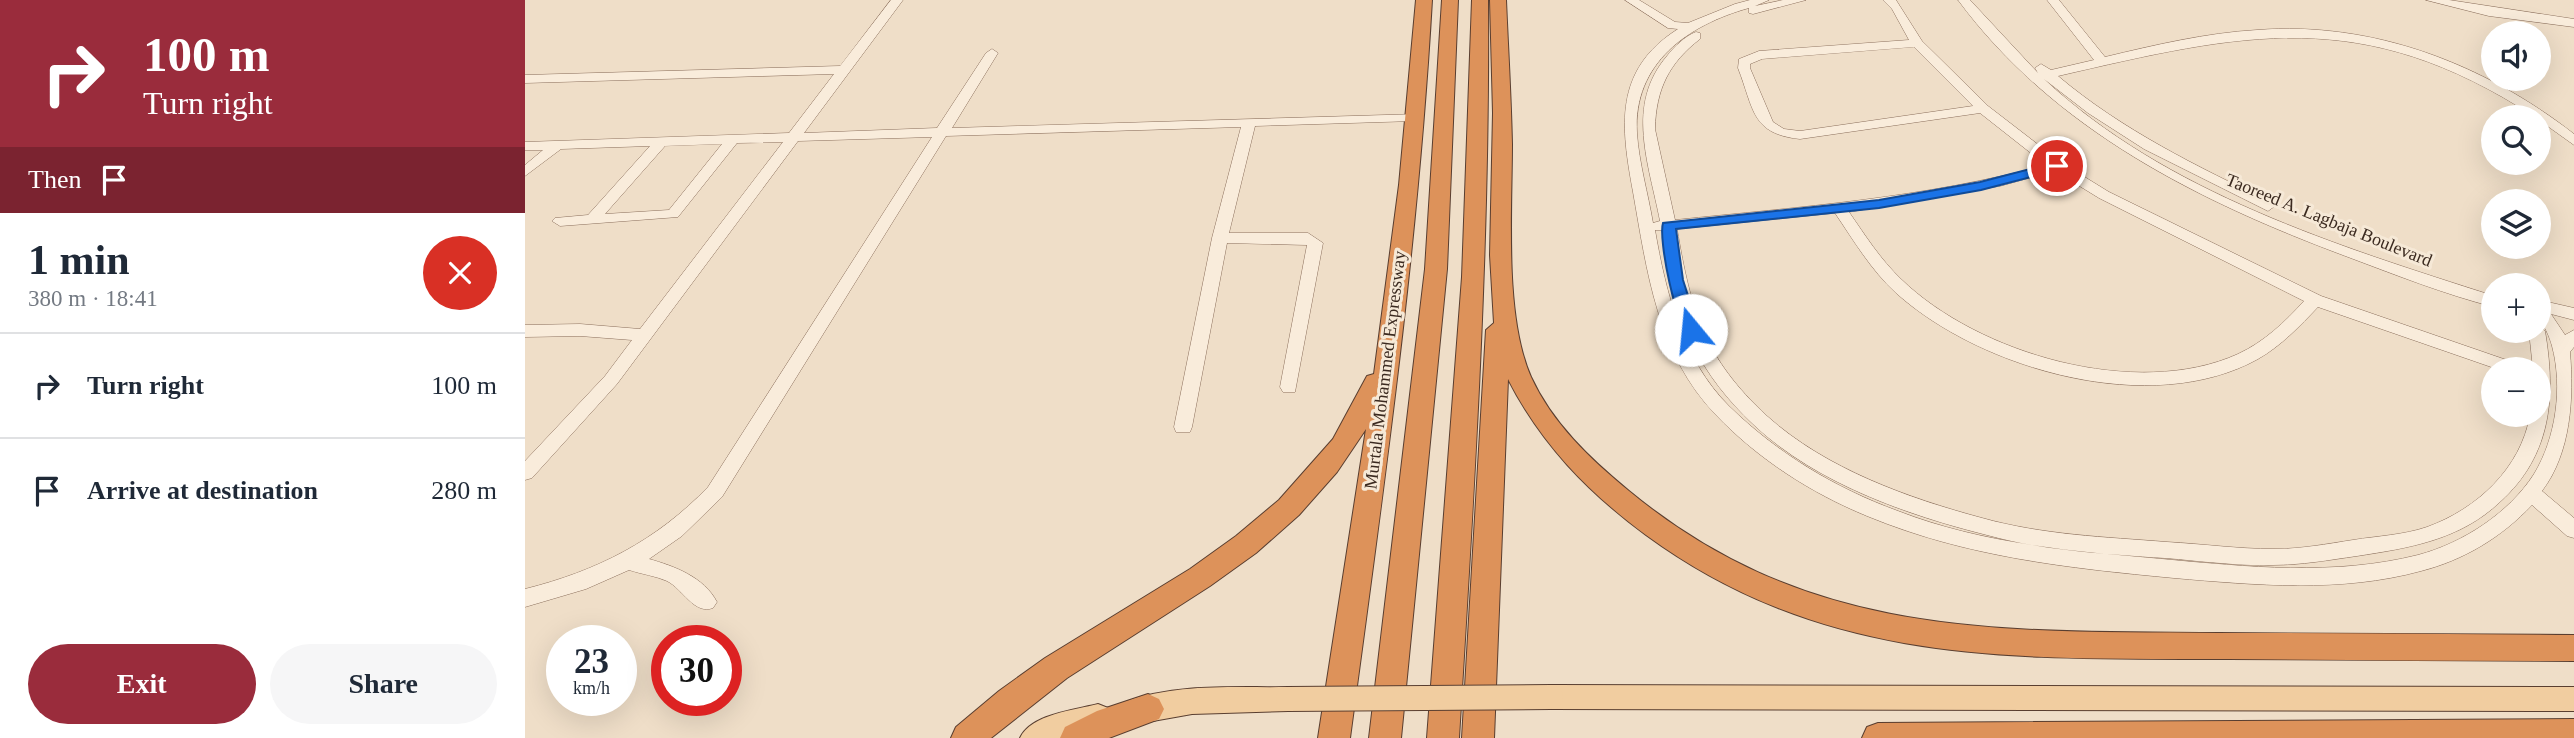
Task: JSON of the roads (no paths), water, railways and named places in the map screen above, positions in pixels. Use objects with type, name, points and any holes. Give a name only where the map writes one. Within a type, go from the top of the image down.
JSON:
[{"type":"highway","name":"Murtala Mohammed Expressway","points":[[1334,738],[1395,310],[1424,0]]},
{"type":"highway","points":[[1385,738],[1436,269],[1450,0]]},
{"type":"highway","points":[[1443,738],[1476,243],[1480,0]]},
{"type":"highway","points":[[1498,0],[1502,239],[1508,344],[1518,376],[1534,407],[1559,442],[1627,506],[1720,564],[1784,597],[1906,632],[1965,641],[2057,645],[2574,648]]},
{"type":"highway","points":[[1478,738],[1502,239]]},
{"type":"highway","points":[[967,738],[1032,684],[1154,610],[1244,549],[1310,488],[1361,416],[1374,387],[1395,310]]},
{"type":"highway","points":[[1076,738],[1108,722],[1148,709]]},
{"type":"highway","points":[[1878,738],[2574,734]]},
{"type":"main road","points":[[1034,738],[1092,718],[1192,702],[1288,699],[2574,699]]},
{"type":"street","points":[[525,473],[589,406],[645,335],[897,0]]},
{"type":"street","points":[[1631,0],[1680,28]]},
{"type":"street","points":[[1800,0],[1759,2],[1728,9],[1680,28],[1648,63],[1637,81],[1629,125],[1649,227],[1658,298],[1674,343],[1719,408],[1805,474],[1855,502],[1966,541],[2058,559],[2276,577],[2405,566],[2453,551],[2506,520],[2531,492],[2557,451],[2566,404],[2568,343],[2551,326]]},
{"type":"street","name":"Taoreed A. Lagbaja Boulevard","points":[[1964,0],[2041,76]]},
{"type":"street","name":"Taoreed A. Lagbaja Boulevard","points":[[1979,0],[2057,98],[2132,149],[2223,199],[2334,246],[2481,295]]},
{"type":"street","points":[[2053,0],[2103,63]]},
{"type":"street","points":[[2432,0],[2574,23]]},
{"type":"street","points":[[1759,2],[1701,32],[1678,48],[1653,83],[1647,104],[1648,129],[1676,280],[1691,330],[1705,354],[1764,422],[1799,450],[1878,491],[1986,527],[2058,541],[2268,558],[2318,554],[2433,533],[2469,516],[2503,489],[2524,461],[2536,427]]},
{"type":"street","points":[[1896,2],[1917,43],[1983,109],[2057,166],[2171,230],[2315,300],[2481,357]]},
{"type":"street","points":[[2041,76],[2240,36],[2286,32],[2363,40],[2428,57],[2491,83],[2546,117],[2574,141]]},
{"type":"street","points":[[1917,43],[1759,55],[1744,62],[1744,68],[1767,124],[1780,133],[1800,135],[1983,109]]},
{"type":"street","points":[[525,598],[586,581],[630,562],[676,531],[715,492],[992,53]]},
{"type":"street","points":[[525,79],[844,70]]},
{"type":"street","points":[[525,146],[941,135],[1414,117]]},
{"type":"street","points":[[1183,427],[1220,238],[1249,124]]},
{"type":"street","points":[[560,221],[673,214],[731,140]]},
{"type":"street","points":[[592,219],[661,142]]},
{"type":"street","points":[[525,172],[557,145]]},
{"type":"street","points":[[1649,227],[1839,208],[1943,194],[2057,166]]},
{"type":"street","points":[[1839,208],[1902,290],[1927,309],[2009,351],[2077,372],[2156,378],[2214,369],[2242,359],[2287,331],[2315,300]]},
{"type":"street","points":[[1220,238],[1308,238],[1315,243],[1289,387]]},
{"type":"street","points":[[2551,320],[2574,325]]},
{"type":"street","points":[[525,331],[580,330],[645,335]]},
{"type":"street","points":[[2531,492],[2574,530]]},
{"type":"street","points":[[630,562],[675,575],[706,602]]}]
